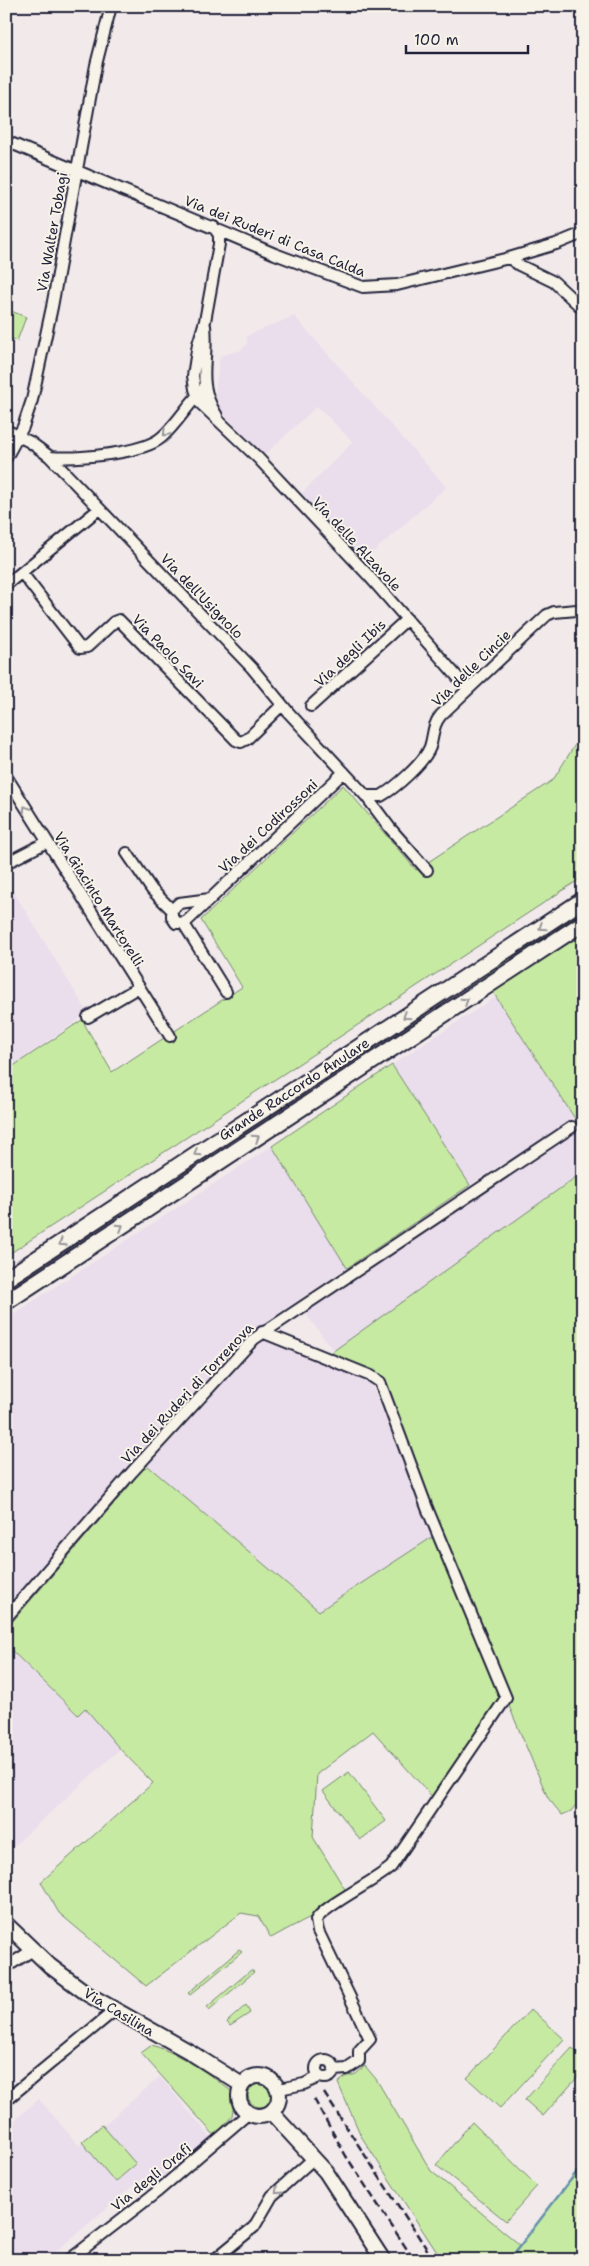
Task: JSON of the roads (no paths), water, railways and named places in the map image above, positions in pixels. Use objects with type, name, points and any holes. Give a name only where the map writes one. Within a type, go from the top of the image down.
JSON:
[{"type":"highway","name":"Grande Raccordo Anulare","points":[[6,1279],[583,900]]},
{"type":"highway","name":"Grande Raccordo Anulare","points":[[6,1302],[583,923]]},
{"type":"main road","name":"Via Casilina","points":[[6,1924],[64,1977],[114,2011],[190,2052],[242,2085]]},
{"type":"main road","points":[[263,2076],[274,2081],[279,2089],[279,2102],[271,2112],[260,2116],[249,2113],[240,2100],[242,2085],[252,2077],[263,2076]]},
{"type":"main road","points":[[271,2112],[314,2158],[348,2203],[379,2258]]},
{"type":"street","name":"Via Walter Tobagi","points":[[6,458],[19,435],[32,400],[52,307],[96,64],[111,6]]},
{"type":"street","name":"Via dei Ruderi di Casa Calda","points":[[6,141],[309,267],[368,287],[402,284],[509,258],[556,244],[583,233]]},
{"type":"street","points":[[213,226],[218,233],[219,241],[205,321],[198,344],[194,374],[197,395],[205,409],[221,421]]},
{"type":"street","points":[[509,258],[554,282],[583,309]]},
{"type":"street","points":[[205,321],[206,339],[203,374],[205,388],[211,405],[221,421]]},
{"type":"street","points":[[50,457],[84,458],[153,444],[168,431],[205,388]]},
{"type":"street","name":"Via delle Alzavole","points":[[221,421],[368,575],[468,689]]},
{"type":"street","name":"Via dell'Usignolo","points":[[6,430],[19,435],[50,457],[242,658],[282,705],[366,796]]},
{"type":"street","points":[[6,585],[99,509]]},
{"type":"street","name":"Via Paolo Savi","points":[[22,572],[79,647],[86,648],[114,622],[119,620],[236,740],[245,740],[282,705]]},
{"type":"street","name":"Via delle Cincie","points":[[366,796],[381,796],[415,767],[429,749],[432,730],[438,719],[547,615],[554,612],[576,610]]},
{"type":"street","name":"Via degli Ibis","points":[[311,706],[407,619]]},
{"type":"street","name":"Via dei Codirossoni","points":[[184,924],[344,772]]},
{"type":"street","name":"Via Giacinto Martorelli","points":[[6,776],[170,1036]]},
{"type":"street","points":[[366,796],[390,828],[427,870]]},
{"type":"street","points":[[6,863],[47,842]]},
{"type":"street","points":[[127,853],[152,890],[172,910]]},
{"type":"street","points":[[210,899],[180,903],[172,910],[171,915],[174,921],[184,924],[226,992]]},
{"type":"street","points":[[88,1017],[139,987]]},
{"type":"street","name":"Via dei Ruderi di Torrenova","points":[[6,1618],[129,1476],[228,1366],[262,1332],[572,1127]]},
{"type":"street","points":[[262,1332],[370,1376],[380,1382],[427,1508],[506,1698],[391,1867],[378,1878],[324,1911],[316,1918],[316,1928],[370,2039],[359,2051],[359,2061],[347,2069],[334,2070]]},
{"type":"street","points":[[6,1967],[33,1950]]},
{"type":"street","points":[[6,2100],[114,2011]]},
{"type":"street","points":[[279,2089],[304,2084],[319,2077],[328,2078],[334,2070],[329,2061],[319,2062],[315,2069],[319,2077]]},
{"type":"street","name":"Via degli Orafi","points":[[69,2260],[158,2190],[249,2113]]},
{"type":"street","points":[[214,2260],[254,2227],[272,2196],[314,2158]]},
{"type":"waterway","points":[[509,2260],[583,2164]]},
{"type":"railway","points":[[324,2093],[434,2260]]},
{"type":"railway","points":[[314,2099],[346,2156],[414,2260]]}]
